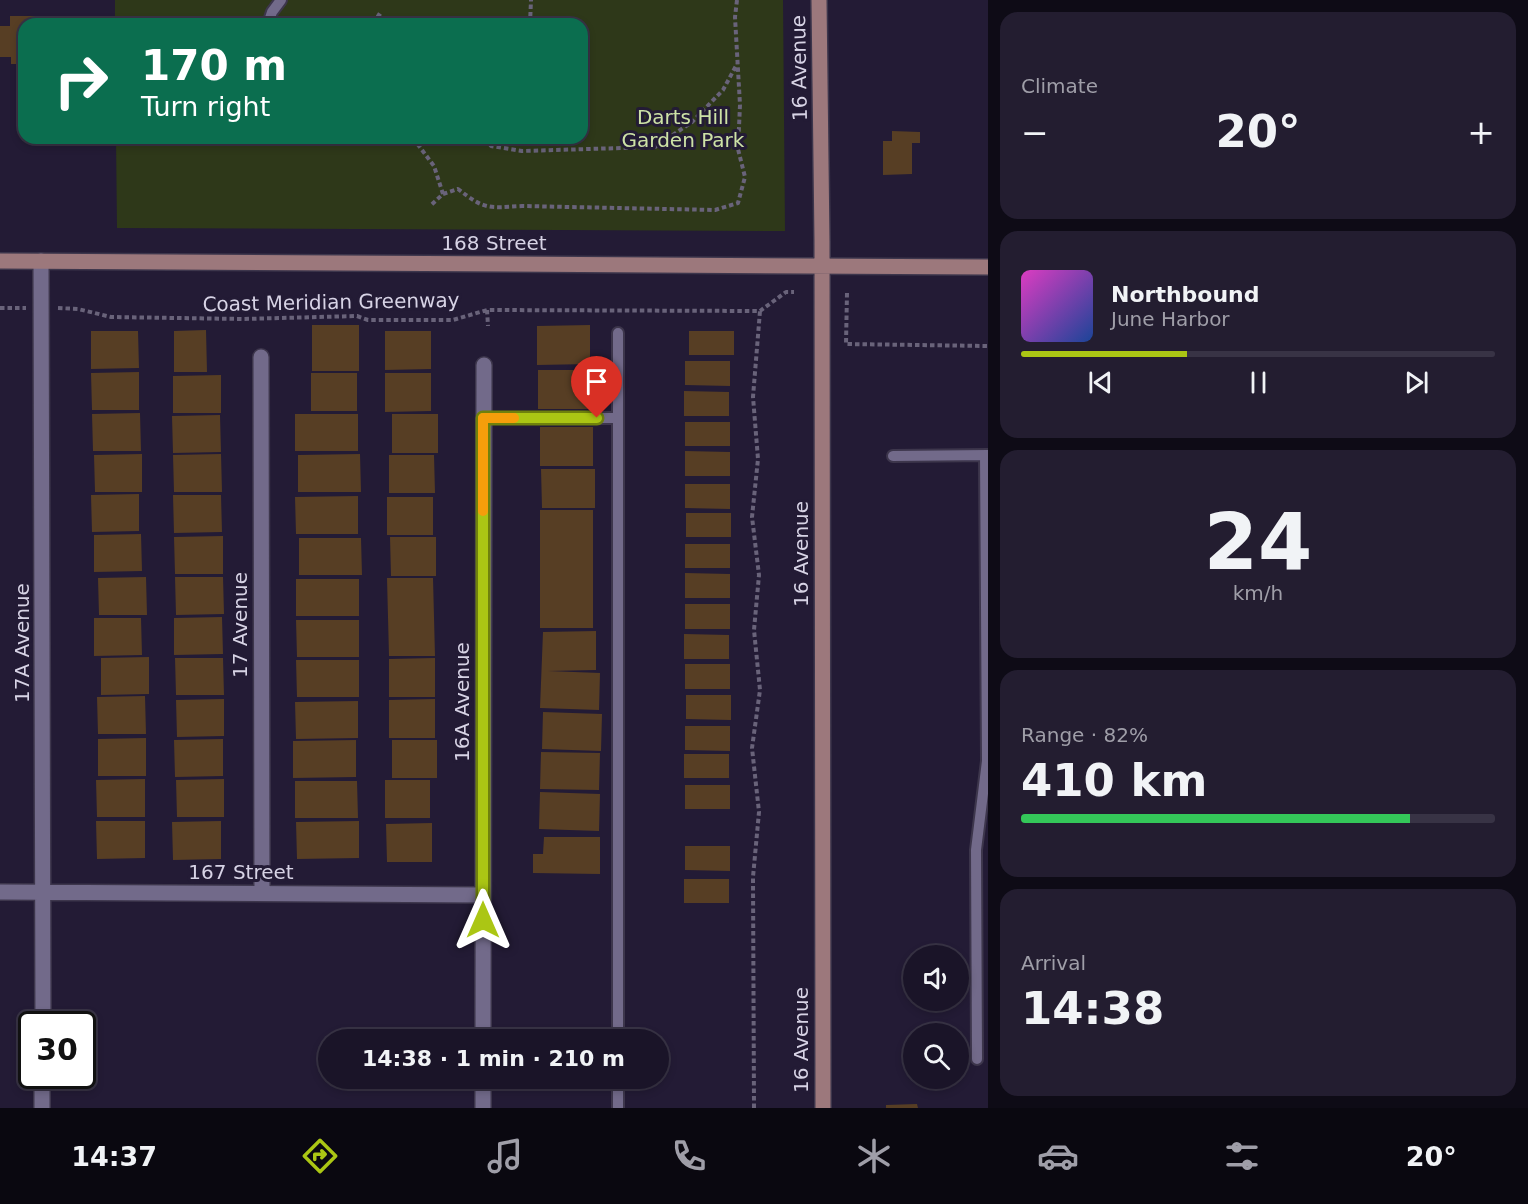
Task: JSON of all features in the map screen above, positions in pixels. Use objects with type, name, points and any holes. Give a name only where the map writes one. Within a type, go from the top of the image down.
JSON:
[{"type":"main road","name":"16 Avenue","points":[[819,0],[822,266],[823,1108]]},
{"type":"main road","name":"168 Street","points":[[0,261],[988,267]]},
{"type":"street","name":"17A Avenue","points":[[41,261],[43,1011]]},
{"type":"street","name":"17 Avenue","points":[[261,357],[262,893]]},
{"type":"street","name":"16A Avenue","points":[[483,1029],[484,365]]},
{"type":"street","name":"167 Street","points":[[0,892],[483,895]]},
{"type":"street","points":[[42,1089],[42,1108]]},
{"type":"street","points":[[483,1089],[483,1108]]},
{"type":"lane","points":[[270,18],[281,0]]},
{"type":"lane","points":[[618,333],[618,1029]]},
{"type":"lane","points":[[483,418],[618,418]]},
{"type":"lane","points":[[894,456],[987,455],[987,761],[976,850],[977,1059]]},
{"type":"lane","points":[[976,961],[988,961]]},
{"type":"lane","points":[[618,1089],[618,1108]]},
{"type":"path","points":[[530,18],[531,0]]},
{"type":"path","points":[[430,206],[443,194],[458,189],[477,204],[493,208],[522,206],[715,210],[738,203],[745,177],[738,149],[740,105],[735,17],[737,0]]},
{"type":"path","points":[[377,14],[383,18]]},
{"type":"path","points":[[489,144],[522,151],[655,147],[692,122],[723,90],[738,61]]},
{"type":"path","points":[[418,144],[434,166],[443,194]]},
{"type":"path","points":[[754,1108],[753,877],[759,812],[752,748],[760,690],[754,630],[759,575],[752,517],[758,459],[753,397],[760,311],[786,292],[794,292]]},
{"type":"path","points":[[847,293],[846,344],[988,346]]},
{"type":"path","name":"Coast Meridian Greenway","points":[[78,309],[111,317],[243,319],[357,316],[368,320],[453,320],[487,310],[760,311]]},
{"type":"path","points":[[487,310],[488,326]]},
{"type":"green space","name":"Darts Hill Garden Park","points":[[115,0],[783,0],[785,231],[117,228],[116,144],[588,144],[588,18],[115,18]]},
{"type":"building","points":[[10,16],[39,16],[39,18],[18,18],[18,64],[11,64],[11,57],[0,57],[0,26],[10,26]]},
{"type":"building","points":[[892,131],[920,132],[920,143],[912,143],[912,174],[883,175],[883,141],[892,141]]},
{"type":"building","points":[[312,325],[359,325],[359,371],[312,371]]},
{"type":"building","points":[[590,325],[590,364],[537,365],[537,326]]},
{"type":"building","points":[[206,330],[207,372],[174,372],[174,331]]},
{"type":"building","points":[[91,331],[138,331],[139,368],[91,369]]},
{"type":"building","points":[[385,331],[431,331],[431,369],[385,370]]},
{"type":"building","points":[[689,331],[734,331],[734,355],[689,355]]},
{"type":"building","points":[[685,361],[730,361],[730,386],[685,385]]},
{"type":"building","points":[[538,370],[591,370],[591,409],[538,409]]},
{"type":"building","points":[[139,372],[139,410],[92,410],[91,373]]},
{"type":"building","points":[[311,373],[357,373],[357,411],[311,411]]},
{"type":"building","points":[[385,373],[431,373],[431,411],[385,412]]},
{"type":"building","points":[[221,375],[221,413],[173,413],[173,376]]},
{"type":"building","points":[[684,391],[729,392],[729,416],[684,416]]},
{"type":"building","points":[[140,413],[141,451],[93,451],[92,414]]},
{"type":"building","points":[[295,414],[358,414],[358,451],[295,451]]},
{"type":"building","points":[[392,414],[438,414],[438,453],[392,453]]},
{"type":"building","points":[[220,415],[221,452],[173,453],[172,416]]},
{"type":"building","points":[[685,422],[730,422],[730,446],[685,446]]},
{"type":"building","points":[[540,427],[593,427],[593,466],[540,466]]},
{"type":"building","points":[[685,451],[730,452],[730,476],[685,476]]},
{"type":"building","points":[[142,454],[142,492],[95,492],[94,455]]},
{"type":"building","points":[[221,454],[222,492],[174,492],[173,455]]},
{"type":"building","points":[[360,454],[361,492],[298,492],[298,455]]},
{"type":"building","points":[[389,455],[434,455],[435,493],[389,493]]},
{"type":"building","points":[[541,469],[595,469],[595,508],[542,508]]},
{"type":"building","points":[[685,484],[730,484],[730,509],[685,508]]},
{"type":"building","points":[[139,494],[139,531],[92,532],[91,495]]},
{"type":"building","points":[[173,495],[221,495],[222,532],[174,533]]},
{"type":"building","points":[[358,496],[358,534],[296,534],[295,497]]},
{"type":"building","points":[[387,497],[433,497],[433,535],[387,535]]},
{"type":"building","points":[[540,510],[593,510],[593,628],[540,628]]},
{"type":"building","points":[[686,513],[731,513],[731,537],[686,537]]},
{"type":"building","points":[[141,534],[142,571],[94,572],[94,535]]},
{"type":"building","points":[[223,536],[223,574],[175,574],[174,537]]},
{"type":"building","points":[[390,537],[436,537],[436,576],[391,576]]},
{"type":"building","points":[[299,538],[361,538],[362,575],[299,575]]},
{"type":"building","points":[[685,544],[730,544],[730,568],[685,568]]},
{"type":"building","points":[[685,573],[730,574],[730,598],[685,598]]},
{"type":"building","points":[[146,577],[147,615],[99,615],[98,578]]},
{"type":"building","points":[[175,577],[223,577],[224,614],[176,615]]},
{"type":"building","points":[[387,578],[433,578],[435,656],[389,656]]},
{"type":"building","points":[[296,579],[359,579],[359,616],[296,616]]},
{"type":"building","points":[[685,604],[730,604],[730,629],[685,629]]},
{"type":"building","points":[[222,617],[223,654],[174,655],[174,618]]},
{"type":"building","points":[[94,618],[141,618],[142,655],[94,656]]},
{"type":"building","points":[[296,620],[359,620],[359,657],[297,657]]},
{"type":"building","points":[[596,631],[596,670],[548,671],[600,673],[599,710],[540,708],[543,632]]},
{"type":"building","points":[[684,634],[729,635],[729,659],[684,659]]},
{"type":"building","points":[[149,657],[149,694],[101,695],[101,658]]},
{"type":"building","points":[[175,658],[223,658],[224,695],[176,695]]},
{"type":"building","points":[[435,658],[435,697],[389,697],[389,659]]},
{"type":"building","points":[[296,660],[359,660],[359,697],[297,697]]},
{"type":"building","points":[[685,664],[730,664],[730,689],[685,689]]},
{"type":"building","points":[[686,695],[731,695],[731,720],[686,719]]},
{"type":"building","points":[[145,696],[146,734],[98,734],[97,697]]},
{"type":"building","points":[[224,699],[224,736],[177,737],[176,700]]},
{"type":"building","points":[[435,699],[435,738],[389,738],[389,700]]},
{"type":"building","points":[[358,701],[358,738],[296,739],[295,702]]},
{"type":"building","points":[[543,712],[602,714],[601,751],[542,749]]},
{"type":"building","points":[[685,726],[730,726],[730,751],[685,750]]},
{"type":"building","points":[[146,738],[146,776],[98,776],[98,739]]},
{"type":"building","points":[[223,739],[223,776],[175,777],[174,740]]},
{"type":"building","points":[[356,740],[356,777],[293,778],[293,741]]},
{"type":"building","points":[[392,740],[437,740],[437,778],[392,778]]},
{"type":"building","points":[[541,752],[600,753],[599,790],[540,789]]},
{"type":"building","points":[[684,754],[729,754],[729,778],[684,778]]},
{"type":"building","points":[[145,779],[145,817],[97,817],[96,780]]},
{"type":"building","points":[[224,779],[224,817],[177,817],[176,780]]},
{"type":"building","points":[[385,780],[430,780],[430,818],[385,818]]},
{"type":"building","points":[[295,781],[357,781],[358,818],[295,818]]},
{"type":"building","points":[[685,785],[730,785],[730,809],[685,809]]},
{"type":"building","points":[[540,792],[600,794],[599,831],[539,829]]},
{"type":"building","points":[[96,821],[145,821],[145,858],[97,859]]},
{"type":"building","points":[[221,821],[221,859],[173,860],[172,822]]},
{"type":"building","points":[[359,821],[359,858],[297,859],[296,822]]},
{"type":"building","points":[[432,823],[432,862],[387,862],[386,824]]},
{"type":"building","points":[[544,837],[600,837],[600,874],[533,873],[533,854],[543,854]]},
{"type":"building","points":[[685,846],[730,846],[730,871],[685,870]]},
{"type":"building","points":[[684,879],[729,879],[729,903],[684,903]]},
{"type":"building","points":[[917,1104],[918,1108],[886,1108],[886,1105]]},
{"type":"slow traffic","points":[[483,511],[483,418],[514,418]]},
{"type":"route","points":[[483,920],[483,418],[597,418]]}]
